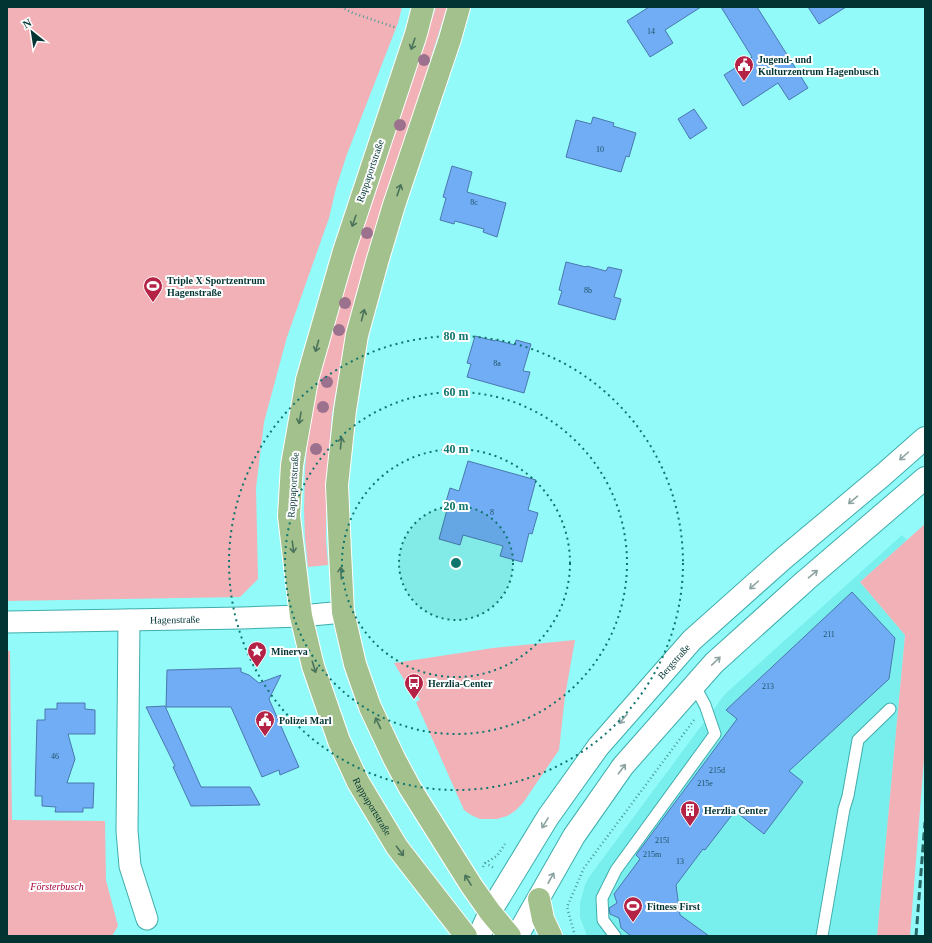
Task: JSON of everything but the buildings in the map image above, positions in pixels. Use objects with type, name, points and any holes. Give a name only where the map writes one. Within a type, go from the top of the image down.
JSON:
[{"type":"main road","name":"Rappaportstraße","points":[[423,7],[416,34],[344,251],[307,380],[292,466],[289,516],[301,616],[313,666],[339,741],[358,782],[396,847],[466,936]]},
{"type":"main road","points":[[459,7],[448,46],[394,205],[357,335],[344,410],[337,486],[343,612],[358,671],[370,707],[394,758],[410,788],[471,885],[490,912],[510,936]]},
{"type":"main road","name":"Bergstraße","points":[[480,936],[490,912],[548,817],[598,747],[692,640],[784,558],[925,438]]},
{"type":"main road","points":[[517,936],[574,836],[623,766],[714,662],[799,586],[925,478]]},
{"type":"main road","points":[[539,899],[543,919],[551,936]]},
{"type":"street","name":"Hagenstraße","points":[[7,622],[301,616],[343,612]]},
{"type":"street","points":[[129,620],[127,830],[130,866],[147,919]]},
{"type":"lane","points":[[615,936],[603,920],[602,898],[616,870],[715,734],[705,705],[694,685]]},
{"type":"lane","points":[[822,936],[844,809],[848,796],[858,740],[890,709]]},
{"type":"path","points":[[341,7],[353,13],[416,34]]},
{"type":"shaded area","points":[[902,535],[907,540],[860,582],[905,635],[877,936],[587,936],[580,917],[580,903],[589,877],[725,694]]},
{"type":"green space","name":"Triple X Sportzentrum Hagenstraße","points":[[7,7],[402,7],[398,23],[347,154],[336,188],[329,218],[287,337],[264,422],[256,488],[258,579],[240,597],[7,601]]},
{"type":"green space","points":[[436,7],[447,7],[355,297],[340,369],[332,413],[326,488],[326,540],[328,565],[308,567],[304,511],[305,470],[308,434],[326,346]]},
{"type":"green space","points":[[925,524],[925,746],[910,936],[877,936],[905,635],[860,582]]},
{"type":"green space","points":[[575,640],[565,696],[559,750],[523,803],[515,811],[507,816],[497,819],[480,819],[471,815],[464,810],[416,702],[420,700],[413,686],[409,688],[394,663],[493,648]]},
{"type":"green space","name":"Försterbusch","points":[[7,651],[10,651],[12,820],[105,821],[106,880],[118,926],[112,936],[7,936]]},
{"type":"railway","points":[[916,936],[925,822]]},
{"type":"place","name":"Jugend- und Kulturzentrum Hagenbusch","points":[[744,82]]},
{"type":"place","name":"Triple X Sportzentrum Hagenstraße","points":[[153,303]]},
{"type":"place","name":"Minerva","points":[[257,668]]},
{"type":"place","name":"Herzlia-Center","points":[[414,700]]},
{"type":"place","name":"Polizei Marl","points":[[265,737]]},
{"type":"place","name":"Herzlia Center","points":[[690,827]]},
{"type":"place","name":"Fitness First","points":[[633,923]]}]
